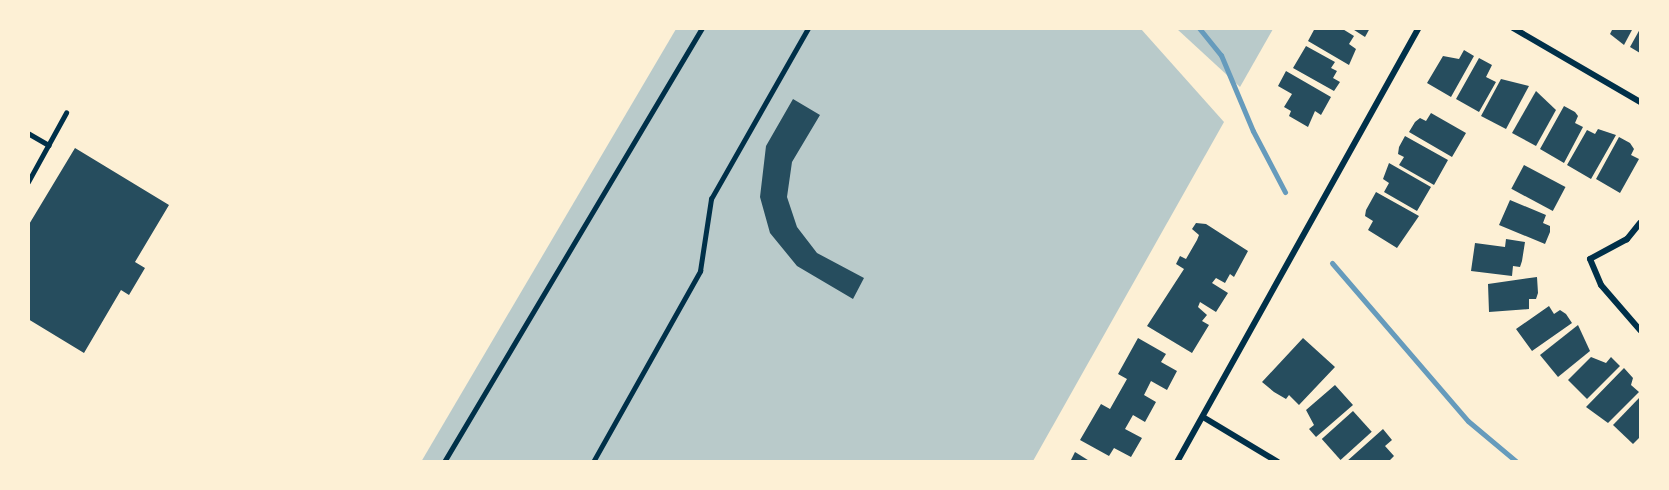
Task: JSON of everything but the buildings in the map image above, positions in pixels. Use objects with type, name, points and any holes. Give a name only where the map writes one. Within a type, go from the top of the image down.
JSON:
[{"type":"street","points":[[1177,462],[1419,28]]},
{"type":"street","points":[[1513,28],[1641,102]]},
{"type":"street","points":[[1641,223],[1627,239],[1590,260],[1618,308],[1641,330]]},
{"type":"street","points":[[1203,417],[1278,462]]},
{"type":"lane","points":[[444,462],[702,28]]},
{"type":"lane","points":[[593,462],[700,271],[711,199],[808,28]]},
{"type":"lane","points":[[28,182],[66,113]]},
{"type":"lane","points":[[28,133],[49,145]]},
{"type":"shaded area","points":[[676,29],[1141,29],[1224,122],[1033,461],[421,462]]},
{"type":"shaded area","points":[[1177,29],[1273,29],[1240,87]]},
{"type":"waterway","points":[[1199,28],[1221,55],[1253,131],[1285,192]]},
{"type":"waterway","points":[[1332,263],[1468,421],[1517,462]]}]
